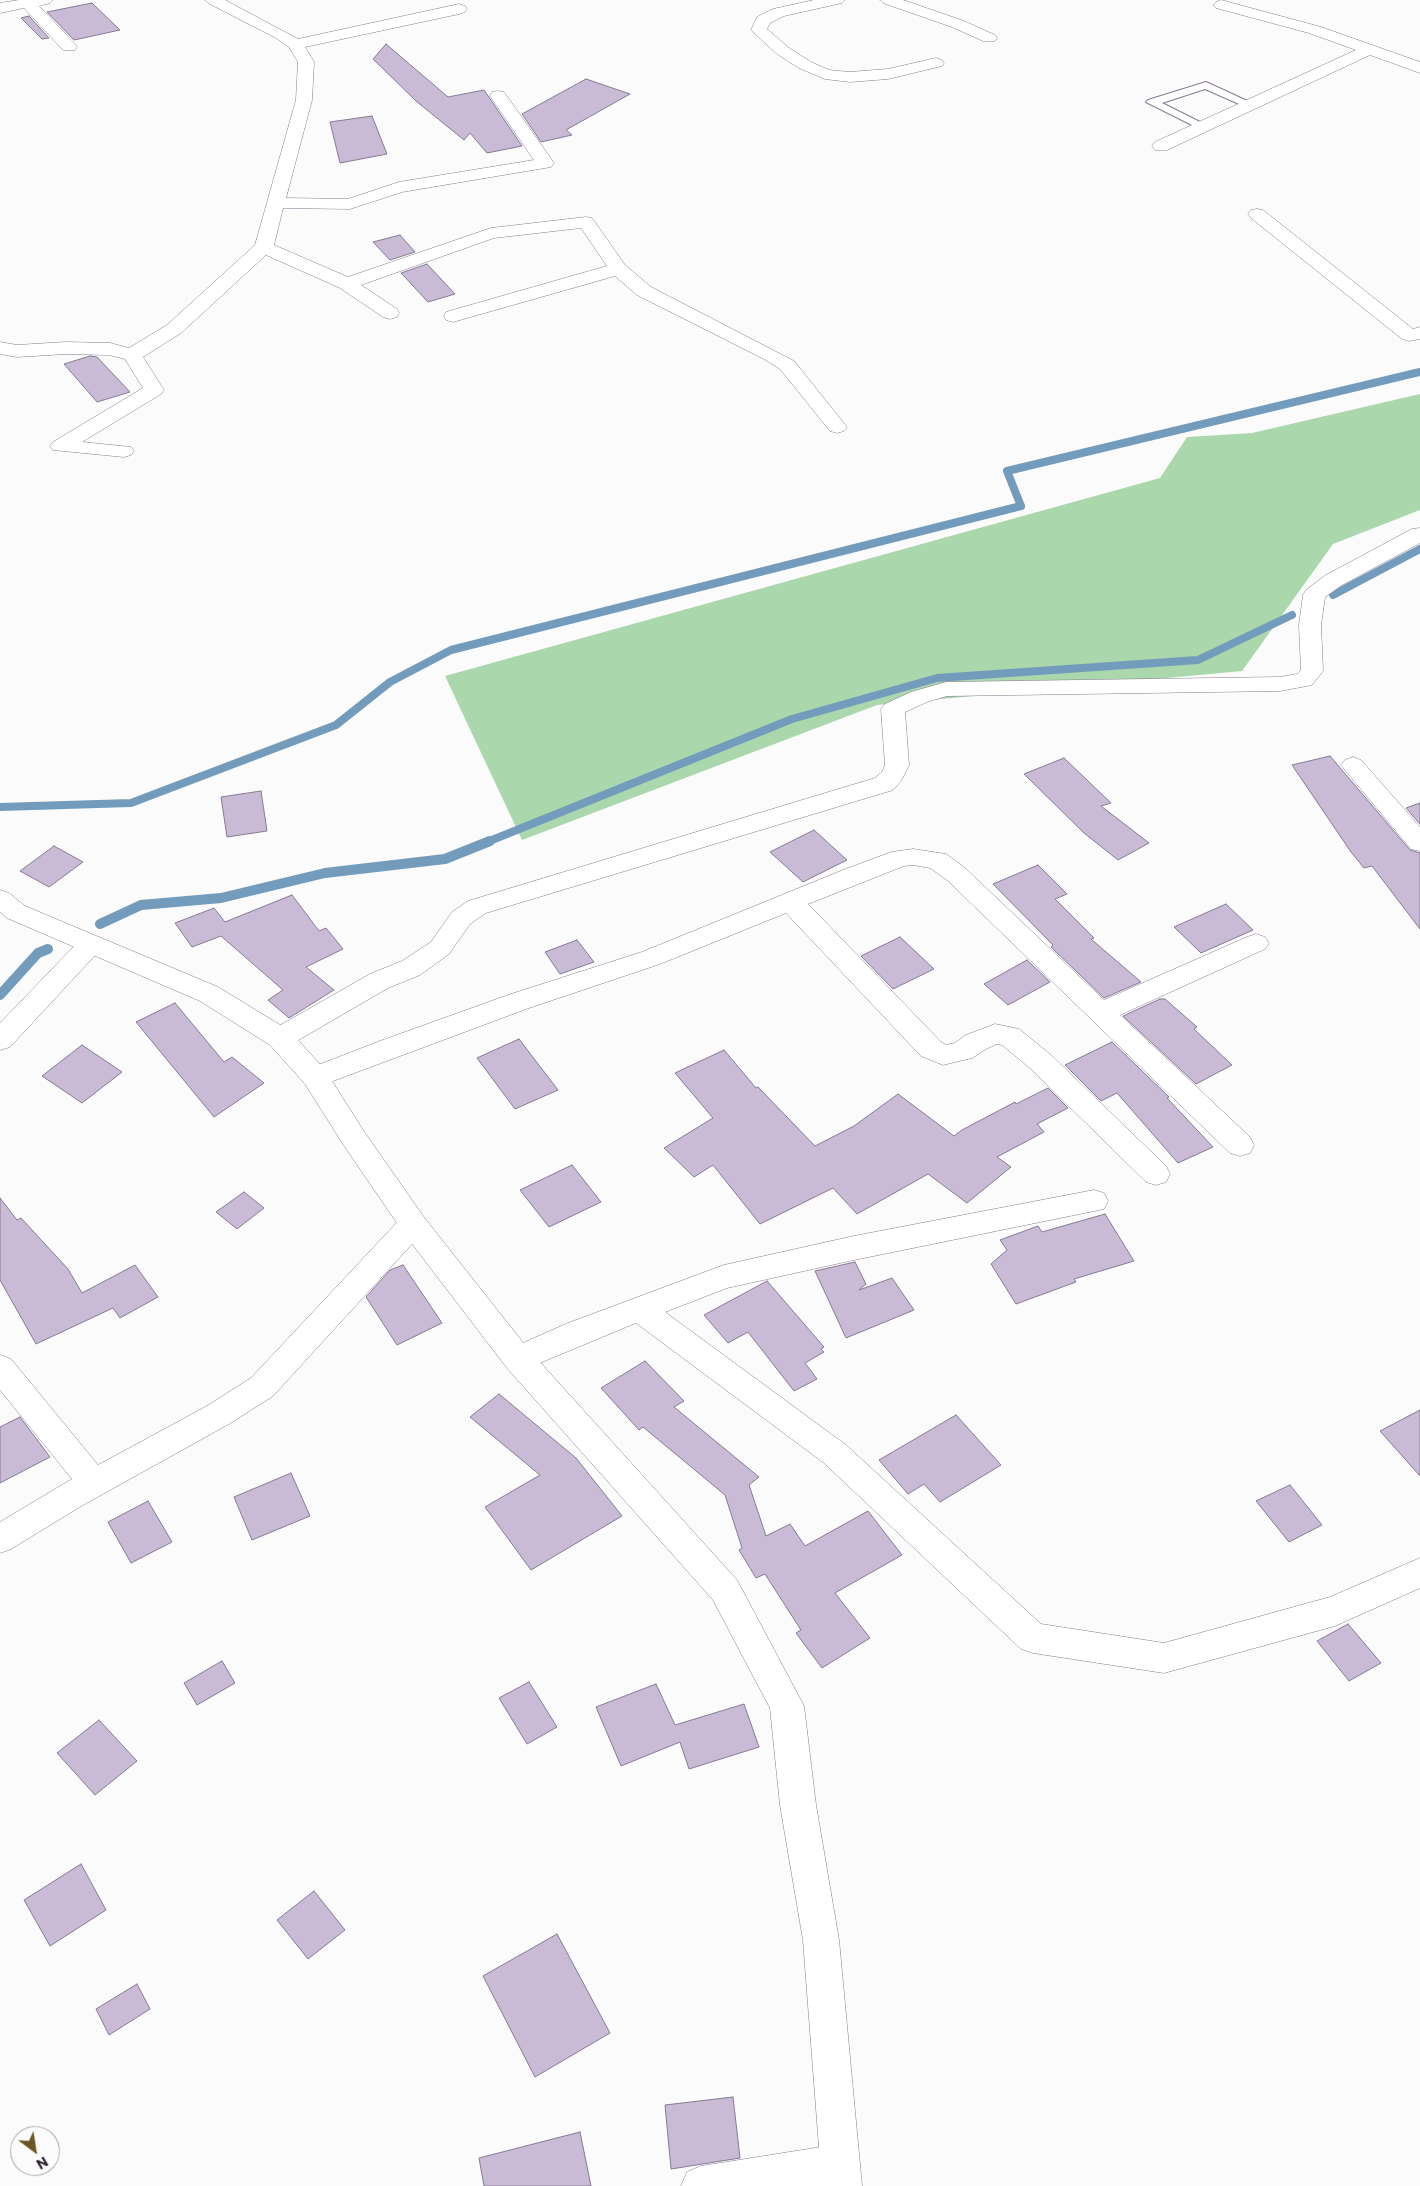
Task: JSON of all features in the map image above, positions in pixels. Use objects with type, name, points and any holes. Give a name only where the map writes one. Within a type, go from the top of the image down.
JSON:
[{"type":"street","points":[[0,8],[47,0]]},
{"type":"street","points":[[0,348],[17,351],[66,348],[110,349],[132,354],[174,329],[264,247],[304,100],[306,62],[295,44],[282,35],[213,0]]},
{"type":"street","points":[[837,0],[780,12],[763,20],[758,30],[783,51],[805,65],[825,74],[850,78],[888,74],[936,63]]},
{"type":"street","points":[[888,0],[958,24],[989,38]]},
{"type":"street","points":[[1219,2],[1315,30],[1420,68]]},
{"type":"street","points":[[28,3],[69,47]]},
{"type":"street","points":[[295,44],[459,9]]},
{"type":"street","points":[[1161,146],[1370,50]]},
{"type":"street","points":[[275,203],[350,204],[399,187],[545,163],[498,96]]},
{"type":"street","points":[[1257,214],[1409,335],[1420,333]]},
{"type":"street","points":[[347,284],[492,234],[586,222],[618,269],[644,291],[765,351],[787,365],[837,427]]},
{"type":"street","points":[[264,247],[347,284],[390,313]]},
{"type":"street","points":[[453,316],[618,269]]},
{"type":"street","points":[[124,451],[60,446],[154,390],[132,354]]},
{"type":"street","points":[[280,1038],[379,981],[411,968],[440,948],[461,918],[477,907],[884,784],[893,775],[898,765],[893,710],[919,696],[946,689],[1280,684],[1304,680],[1312,671],[1310,625],[1314,596],[1334,580],[1420,534]]},
{"type":"street","points":[[1353,765],[1420,843]]},
{"type":"street","points":[[315,1077],[520,1001],[651,958],[901,858],[912,857],[937,860],[956,874],[1240,1145]]},
{"type":"street","points":[[0,899],[16,912],[209,994],[280,1038],[315,1077],[353,1137],[413,1224],[518,1359],[725,1590],[787,1706],[798,1805],[821,1940],[841,2175],[701,2186]]},
{"type":"street","points":[[791,902],[931,1049],[943,1055],[962,1050],[995,1034],[1009,1036],[1041,1062],[1156,1174]]},
{"type":"street","points":[[1101,1012],[1256,943]]},
{"type":"street","points":[[0,1040],[91,944]]},
{"type":"street","points":[[518,1359],[579,1332],[724,1277],[854,1248],[1094,1201]]},
{"type":"street","points":[[0,1539],[94,1483],[218,1415],[262,1387],[413,1224]]},
{"type":"street","points":[[640,1310],[835,1454],[1033,1638],[1164,1658],[1335,1611],[1420,1573]]},
{"type":"street","points":[[0,1368],[94,1483]]},
{"type":"lane","points":[[1202,127],[1152,102],[1206,85],[1250,105]]},
{"type":"green space","points":[[1420,394],[1420,510],[1333,544],[1242,671],[877,705],[522,840],[445,676],[1160,478],[1187,437],[1252,433]]},
{"type":"building","points":[[92,3],[120,30],[74,40],[47,12]]},
{"type":"building","points":[[29,16],[49,38],[42,39],[21,18]]},
{"type":"building","points":[[386,44],[448,97],[484,90],[522,146],[487,153],[470,133],[464,140],[416,101],[373,59]]},
{"type":"building","points":[[586,79],[630,94],[566,130],[572,135],[541,142],[522,114]]},
{"type":"building","points":[[372,116],[387,154],[340,163],[330,122]]},
{"type":"building","points":[[400,235],[415,252],[390,260],[373,242]]},
{"type":"building","points":[[427,264],[455,294],[428,302],[401,273]]},
{"type":"building","points":[[90,356],[97,357],[130,392],[97,402],[64,364]]},
{"type":"building","points":[[1330,756],[1410,850],[1420,853],[1420,929],[1372,866],[1364,868],[1351,852],[1292,765]]},
{"type":"building","points":[[1064,758],[1111,803],[1101,806],[1149,843],[1118,860],[1084,833],[1024,774]]},
{"type":"building","points":[[261,791],[267,831],[227,837],[221,797]]},
{"type":"building","points":[[1420,803],[1420,824],[1406,808]]},
{"type":"building","points":[[814,830],[847,860],[803,882],[770,852]]},
{"type":"building","points":[[54,846],[83,862],[49,887],[20,871]]},
{"type":"building","points":[[1038,865],[1067,894],[1055,899],[1094,938],[1091,939],[1141,982],[1104,998],[1051,947],[1053,945],[993,884]]},
{"type":"building","points":[[292,895],[319,931],[326,928],[343,949],[306,967],[334,990],[289,1018],[268,1000],[283,990],[221,936],[192,947],[175,923],[214,908],[225,922]]},
{"type":"building","points":[[1226,904],[1253,930],[1201,953],[1174,927]]},
{"type":"building","points":[[900,937],[934,969],[893,989],[861,956]]},
{"type":"building","points":[[577,940],[594,962],[560,974],[545,952]]},
{"type":"building","points":[[1027,960],[1050,982],[1008,1005],[984,984]]},
{"type":"building","points":[[1160,999],[1165,999],[1197,1027],[1194,1029],[1232,1065],[1196,1084],[1123,1016]]},
{"type":"building","points":[[175,1003],[224,1062],[232,1057],[264,1083],[214,1117],[136,1022]]},
{"type":"building","points":[[519,1039],[558,1090],[515,1109],[477,1058]]},
{"type":"building","points":[[1112,1042],[1169,1097],[1167,1098],[1213,1147],[1178,1163],[1117,1093],[1101,1101],[1065,1065]]},
{"type":"building","points":[[82,1045],[122,1072],[82,1103],[42,1076]]},
{"type":"building","points":[[724,1050],[756,1088],[758,1087],[815,1146],[854,1126],[898,1094],[954,1136],[1015,1102],[1016,1104],[1048,1088],[1068,1108],[1037,1124],[1044,1132],[997,1157],[1011,1167],[967,1203],[928,1174],[857,1214],[833,1188],[760,1224],[713,1165],[694,1177],[664,1148],[713,1118],[675,1073]]},
{"type":"building","points":[[572,1165],[601,1202],[549,1227],[520,1190]]},
{"type":"building","points":[[244,1192],[264,1208],[237,1229],[216,1212]]},
{"type":"building","points":[[0,1198],[17,1220],[21,1218],[68,1269],[82,1293],[135,1265],[158,1297],[120,1318],[113,1308],[36,1344],[0,1280]]},
{"type":"building","points":[[1105,1214],[1134,1261],[1074,1279],[1076,1282],[1016,1304],[991,1264],[1007,1250],[1000,1240],[1038,1226],[1042,1232]]},
{"type":"building","points":[[855,1262],[866,1284],[859,1290],[892,1278],[914,1310],[846,1338],[815,1271]]},
{"type":"building","points":[[403,1265],[442,1323],[397,1345],[366,1297],[390,1270]]},
{"type":"building","points":[[767,1281],[824,1347],[821,1349],[824,1352],[805,1363],[817,1379],[794,1391],[748,1332],[728,1343],[704,1315]]},
{"type":"building","points":[[645,1361],[684,1401],[674,1407],[759,1477],[749,1485],[766,1536],[790,1524],[805,1546],[868,1511],[902,1555],[835,1593],[870,1638],[822,1668],[796,1633],[801,1630],[765,1574],[756,1578],[739,1550],[742,1548],[725,1495],[643,1427],[639,1430],[601,1388]]},
{"type":"building","points":[[499,1394],[576,1458],[622,1516],[531,1570],[485,1507],[540,1475],[470,1417]]},
{"type":"building","points":[[1420,1410],[1420,1476],[1380,1431]]},
{"type":"building","points":[[956,1415],[1001,1465],[940,1502],[924,1484],[908,1494],[879,1460]]},
{"type":"building","points":[[20,1417],[50,1457],[0,1483],[0,1427]]},
{"type":"building","points":[[291,1473],[310,1516],[252,1540],[234,1497]]},
{"type":"building","points":[[1290,1485],[1322,1525],[1289,1542],[1256,1501]]},
{"type":"building","points":[[148,1501],[172,1542],[131,1563],[108,1522]]},
{"type":"building","points":[[1348,1624],[1381,1663],[1349,1681],[1317,1641]]},
{"type":"building","points":[[222,1661],[235,1683],[197,1705],[184,1683]]},
{"type":"building","points":[[529,1682],[557,1727],[527,1744],[499,1698]]},
{"type":"building","points":[[656,1684],[675,1725],[744,1704],[759,1747],[689,1769],[680,1742],[621,1766],[596,1707]]},
{"type":"building","points":[[99,1720],[137,1761],[95,1795],[57,1753]]},
{"type":"building","points":[[81,1864],[106,1910],[50,1946],[24,1900]]},
{"type":"building","points":[[314,1891],[345,1930],[308,1959],[277,1920]]},
{"type":"building","points":[[557,1934],[610,2033],[535,2077],[483,1976]]},
{"type":"building","points":[[137,1984],[150,2009],[109,2035],[96,2009]]},
{"type":"building","points":[[733,2097],[740,2158],[671,2169],[665,2105]]},
{"type":"building","points":[[580,2132],[591,2186],[484,2186],[479,2158]]},
{"type":"waterway","points":[[0,807],[131,803],[336,725],[390,682],[451,650],[1021,506],[1007,471],[1420,372]]},
{"type":"waterway","points":[[1333,595],[1420,549]]},
{"type":"waterway","points":[[487,842],[792,719],[937,678],[1198,660],[1292,615]]},
{"type":"waterway","points":[[100,924],[141,905],[221,898],[325,873],[445,859],[490,841]]},
{"type":"waterway","points":[[0,995],[38,953],[48,949]]}]
